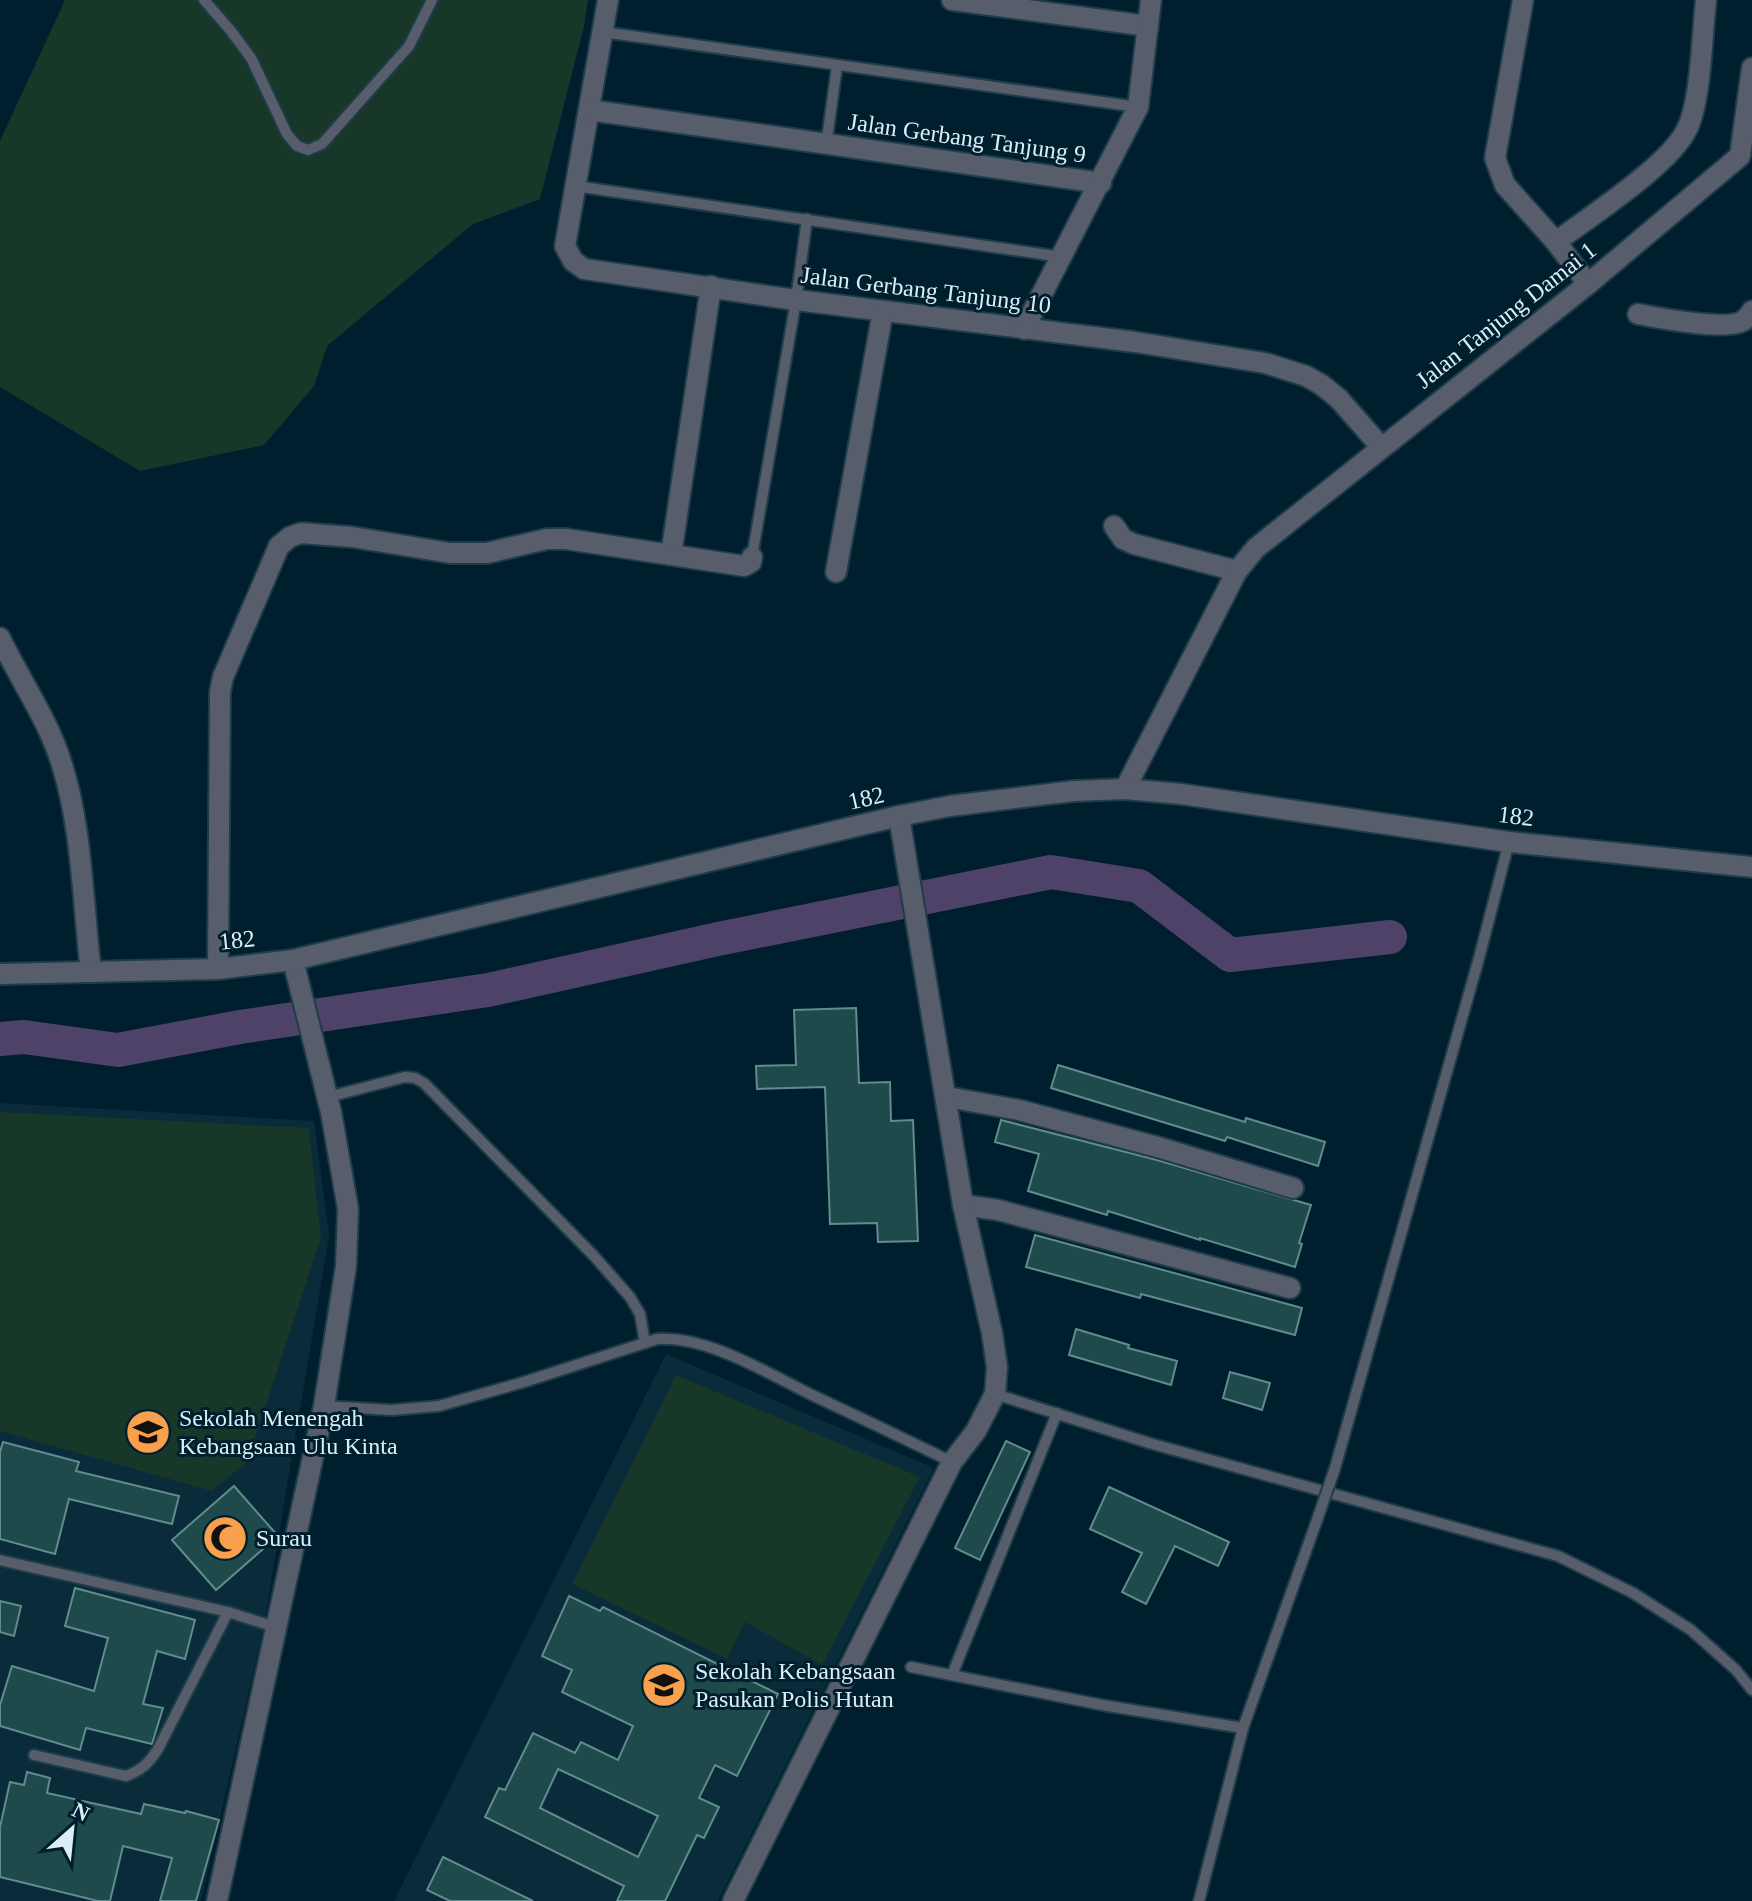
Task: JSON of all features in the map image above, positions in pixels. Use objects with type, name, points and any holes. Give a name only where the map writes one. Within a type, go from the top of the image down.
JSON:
[{"type":"street","points":[[575,186],[608,0]]},
{"type":"street","points":[[952,0],[1148,26]]},
{"type":"street","points":[[1024,329],[1138,107],[1151,0]]},
{"type":"street","points":[[1523,0],[1495,158],[1505,185],[1556,242],[1588,284]]},
{"type":"street","points":[[1556,242],[1662,161],[1687,130],[1693,112],[1706,0]]},
{"type":"street","name":"Jalan Tanjung Damai 1","points":[[1125,789],[1237,571],[1256,548],[1746,157],[1752,68]]},
{"type":"street","name":"Jalan Gerbang Tanjung 9","points":[[589,110],[1101,183]]},
{"type":"street","name":"Jalan Gerbang Tanjung 10","points":[[575,186],[565,246],[573,261],[584,269],[796,300],[1135,342],[1265,363],[1306,376],[1322,385],[1339,399],[1381,447]]},
{"type":"street","points":[[671,555],[711,286]]},
{"type":"street","points":[[836,572],[883,311]]},
{"type":"street","points":[[1638,314],[1734,324],[1744,320],[1752,311]]},
{"type":"street","points":[[1114,526],[1123,539],[1134,544],[1237,571]]},
{"type":"street","points":[[218,969],[220,692],[223,677],[279,546],[290,537],[301,533],[352,537],[450,553],[487,553],[547,539],[566,539],[744,566],[752,557]]},
{"type":"street","points":[[0,638],[47,728],[62,762],[70,791],[91,972]]},
{"type":"street","name":"182","points":[[0,974],[218,969],[293,960],[899,816],[950,806],[1074,791],[1125,789],[1181,794],[1509,842],[1752,867]]},
{"type":"street","points":[[733,1901],[952,1462],[976,1431],[995,1394],[997,1367],[992,1333],[963,1205],[899,816]]},
{"type":"street","points":[[217,1901],[324,1406],[346,1266],[348,1209],[328,1097],[293,960]]},
{"type":"street","points":[[947,1097],[1019,1110],[1293,1188]]},
{"type":"street","points":[[963,1205],[1012,1214],[1290,1288]]},
{"type":"lane","points":[[204,0],[251,58],[287,134],[297,146],[308,150],[322,144],[409,46],[432,0]]},
{"type":"lane","points":[[603,32],[1138,107]]},
{"type":"lane","name":"Jalan Gerbang Tanjung 9","points":[[826,146],[837,66]]},
{"type":"lane","points":[[575,186],[1062,257]]},
{"type":"lane","points":[[752,557],[807,219]]},
{"type":"lane","points":[[1199,1901],[1243,1728],[1335,1468],[1509,842]]},
{"type":"lane","points":[[328,1097],[405,1077],[424,1083],[594,1256],[630,1297],[640,1314],[645,1343]]},
{"type":"lane","points":[[324,1406],[392,1410],[439,1406],[645,1343],[677,1338],[748,1364],[952,1462]]},
{"type":"lane","points":[[995,1394],[1149,1443],[1558,1556],[1633,1593],[1691,1630],[1736,1670],[1752,1690]]},
{"type":"lane","points":[[952,1675],[1057,1413]]},
{"type":"lane","points":[[0,1560],[228,1612],[275,1627]]},
{"type":"lane","points":[[34,1755],[126,1776],[148,1764],[228,1612]]},
{"type":"lane","points":[[911,1667],[1102,1705],[1243,1728]]},
{"type":"shaded area","name":"Sekolah Menengah Kebangsaan Ulu Kinta","points":[[0,1103],[314,1121],[329,1235],[263,1630],[201,1901],[0,1901]]},
{"type":"shaded area","name":"Sekolah Kebangsaan Pasukan Polis Hutan","points":[[666,1354],[934,1468],[718,1901],[394,1901]]},
{"type":"green space","points":[[65,0],[588,0],[540,199],[473,224],[327,346],[314,386],[264,445],[140,471],[0,387],[0,141]]},
{"type":"green space","points":[[0,1112],[309,1128],[321,1238],[247,1462],[212,1491],[0,1431]]},
{"type":"green space","points":[[676,1375],[920,1477],[822,1665],[745,1622],[727,1659],[572,1584]]},
{"type":"building","points":[[856,1008],[859,1083],[890,1082],[891,1121],[913,1120],[918,1241],[878,1242],[877,1223],[830,1224],[825,1087],[757,1089],[756,1066],[796,1065],[794,1010]]},
{"type":"building","points":[[1058,1065],[1245,1122],[1246,1118],[1325,1142],[1318,1166],[1051,1088]]},
{"type":"building","points":[[1001,1120],[1157,1160],[1311,1205],[1295,1267],[1108,1211],[1107,1215],[1028,1191],[1039,1154],[995,1142]]},
{"type":"building","points":[[1035,1235],[1302,1308],[1295,1335],[1026,1267]]},
{"type":"building","points":[[1076,1329],[1129,1345],[1128,1348],[1177,1361],[1171,1385],[1069,1355]]},
{"type":"building","points":[[1230,1372],[1270,1383],[1262,1410],[1223,1398]]},
{"type":"building","points":[[1006,1441],[1030,1452],[980,1560],[955,1548]]},
{"type":"building","points":[[3,1442],[79,1462],[76,1471],[179,1496],[172,1524],[69,1499],[55,1554],[0,1539],[0,1452]]},
{"type":"building","name":"Surau","points":[[234,1486],[278,1536],[216,1590],[172,1540]]},
{"type":"building","points":[[1109,1487],[1229,1542],[1218,1566],[1175,1546],[1146,1604],[1122,1592],[1142,1553],[1090,1529]]},
{"type":"building","points":[[75,1588],[195,1620],[185,1659],[157,1651],[143,1704],[163,1708],[152,1744],[86,1728],[80,1750],[0,1726],[0,1705],[12,1666],[94,1691],[108,1638],[65,1626]]},
{"type":"building","points":[[569,1596],[600,1611],[603,1607],[778,1694],[737,1776],[715,1765],[699,1798],[719,1807],[704,1838],[697,1835],[665,1901],[617,1901],[624,1886],[485,1817],[499,1788],[505,1790],[533,1733],[575,1753],[581,1742],[618,1760],[633,1726],[562,1692],[572,1670],[542,1656]],"holes":[[[558,1769],[658,1816],[638,1857],[540,1808]]]},
{"type":"building","points":[[0,1601],[21,1606],[14,1636],[0,1632]]},
{"type":"building","points":[[27,1772],[50,1778],[47,1793],[141,1814],[144,1804],[219,1820],[196,1901],[160,1901],[172,1858],[123,1846],[110,1901],[98,1901],[0,1877],[0,1827],[10,1782],[24,1785]]},
{"type":"building","points":[[443,1857],[533,1901],[450,1901],[427,1890]]},
{"type":"waterway","points":[[0,1039],[24,1037],[118,1050],[240,1027],[488,990],[718,939],[1051,872],[1139,886],[1230,955],[1390,937]]},
{"type":"place","name":"Sekolah Menengah Kebangsaan Ulu Kinta","points":[[148,1432]]},
{"type":"place","name":"Surau","points":[[225,1538]]},
{"type":"place","name":"Sekolah Kebangsaan Pasukan Polis Hutan","points":[[664,1685]]}]
